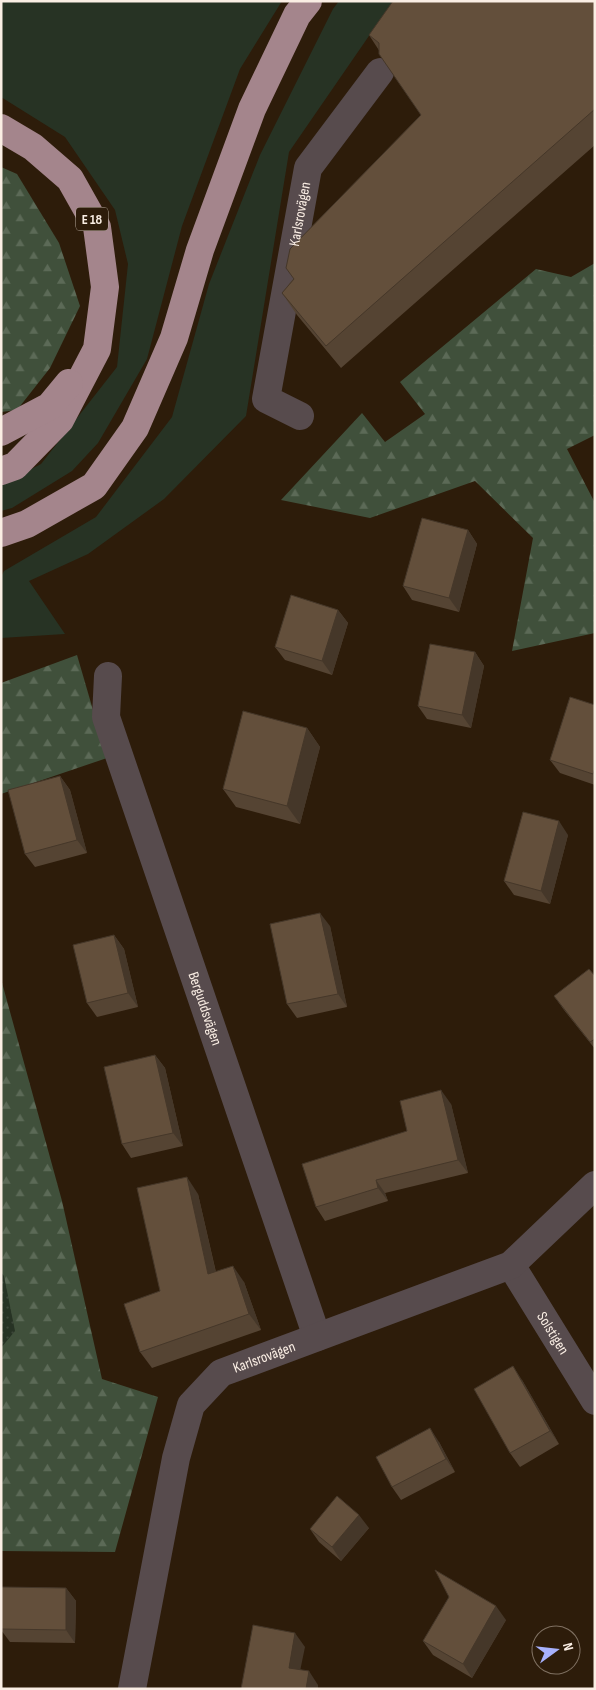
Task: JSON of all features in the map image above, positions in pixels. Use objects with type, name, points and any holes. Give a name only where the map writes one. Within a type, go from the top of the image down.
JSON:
[{"type":"highway","points":[[1,533],[26,524],[94,486],[135,428],[174,338],[200,250],[252,109],[297,15],[308,1]]},
{"type":"highway","name":"E 18","points":[[1,128],[33,147],[70,179],[97,227],[105,287],[97,349],[60,420],[15,466],[1,471]]},
{"type":"highway","points":[[1,432],[50,406],[97,349]]},
{"type":"street","name":"Karlsrovägen","points":[[300,416],[266,399],[308,168],[380,72]]},
{"type":"street","name":"Berguddsvägen","points":[[108,676],[106,718],[317,1337]]},
{"type":"street","name":"Karlsrovägen","points":[[132,1689],[176,1458],[190,1405],[221,1373],[511,1265],[595,1186]]},
{"type":"street","name":"Solstigen","points":[[511,1265],[595,1400]]},
{"type":"green space","points":[[1,1],[282,1],[240,69],[182,226],[147,359],[98,443],[72,471],[12,508],[1,511],[1,485],[41,464],[117,367],[128,264],[115,210],[65,137],[1,97]]},
{"type":"green space","points":[[339,1],[393,1],[289,152],[246,416],[164,499],[88,554],[29,581],[65,634],[1,638],[1,577],[4,571],[96,517],[172,417],[209,284],[260,155],[333,9]]},
{"type":"green space","points":[[1,167],[17,174],[59,243],[80,306],[50,368],[17,410],[1,412]]},
{"type":"green space","points":[[595,263],[595,435],[567,449],[595,503],[595,633],[512,651],[533,538],[475,481],[370,518],[281,500],[362,413],[385,442],[425,414],[400,382],[536,269],[571,277]]},
{"type":"green space","points":[[77,655],[107,758],[1,794],[1,683]]},
{"type":"green space","points":[[1,979],[62,1201],[102,1379],[158,1397],[115,1552],[1,1551]]},
{"type":"green space","points":[[1,1272],[4,1276],[15,1331],[1,1348]]},
{"type":"building","points":[[393,1],[595,1],[595,109],[326,346],[282,293],[294,279],[286,268],[290,249],[421,115],[379,54],[379,43],[369,35]]},
{"type":"building","points":[[422,518],[468,530],[449,598],[403,586]]},
{"type":"building","points":[[291,595],[338,610],[322,661],[275,647]]},
{"type":"building","points":[[430,644],[475,652],[462,715],[418,706]]},
{"type":"building","points":[[570,697],[595,705],[595,768],[593,774],[550,760]]},
{"type":"building","points":[[243,711],[307,728],[287,806],[223,789]]},
{"type":"building","points":[[60,776],[77,840],[25,854],[8,790]]},
{"type":"building","points":[[523,812],[559,821],[541,891],[504,881]]},
{"type":"building","points":[[320,913],[338,994],[287,1004],[270,924]]},
{"type":"building","points":[[114,935],[128,993],[87,1003],[73,945]]},
{"type":"building","points":[[589,969],[595,976],[595,1039],[590,1042],[554,996]]},
{"type":"building","points":[[155,1055],[173,1133],[122,1144],[104,1067]]},
{"type":"building","points":[[441,1090],[458,1160],[376,1180],[378,1188],[316,1207],[302,1164],[407,1131],[400,1101]]},
{"type":"building","points":[[187,1177],[208,1274],[233,1266],[249,1314],[140,1352],[124,1304],[160,1291],[137,1188]]},
{"type":"building","points":[[513,1366],[550,1431],[510,1453],[474,1389]]},
{"type":"building","points":[[430,1428],[446,1459],[392,1487],[376,1457]]},
{"type":"building","points":[[337,1496],[359,1515],[332,1547],[310,1529]]},
{"type":"building","points":[[435,1570],[496,1606],[463,1664],[423,1641],[449,1597]]},
{"type":"building","points":[[1,1587],[66,1588],[66,1630],[1,1629]]},
{"type":"building","points":[[253,1625],[295,1633],[289,1668],[309,1671],[306,1689],[241,1689]]}]
